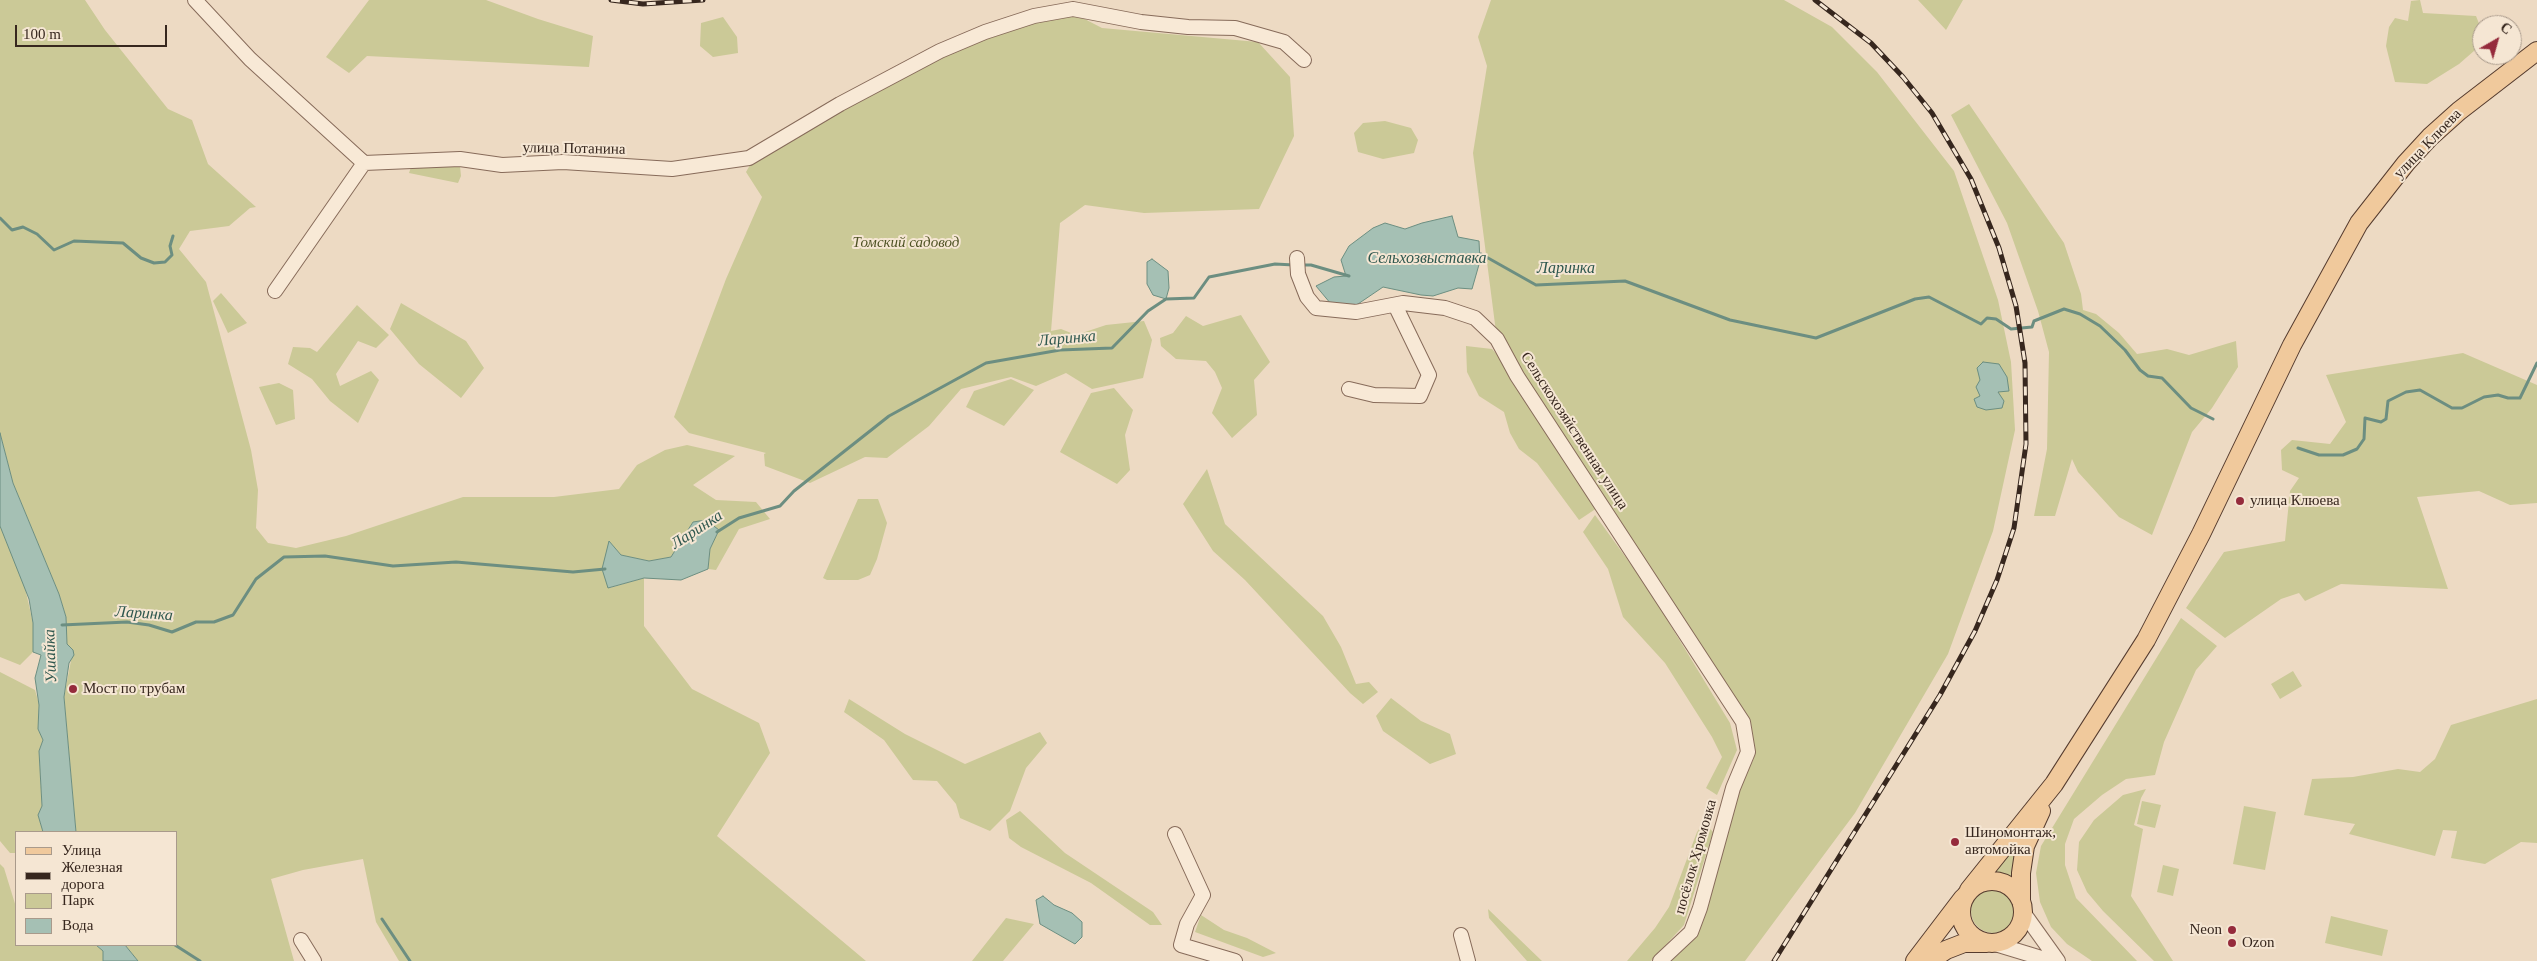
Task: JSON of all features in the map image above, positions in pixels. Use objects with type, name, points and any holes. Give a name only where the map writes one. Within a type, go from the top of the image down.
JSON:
[{"type":"main road","name":"улица Клюева","points":[[1915,961],[2054,784],[2146,640],[2201,534],[2292,345],[2359,223],[2406,163],[2430,137],[2466,105],[2537,51]]},
{"type":"main road","name":"улица Клюева","points":[[2022,907],[2022,873],[2025,846],[2054,784]]},
{"type":"main road","points":[[1930,961],[1946,950],[1964,943],[1992,943],[2007,939],[2014,934],[2018,928],[2022,907],[2012,888],[1998,881],[1982,882],[1967,893],[1960,912],[1965,927],[1976,939],[1992,943]]},
{"type":"street","points":[[195,0],[250,59],[364,163],[275,291]]},
{"type":"street","name":"улица Потанина","points":[[364,163],[460,159],[502,165],[563,162],[672,169],[749,158],[900,71],[985,32],[1034,16],[1073,9],[1141,22],[1188,27],[1234,28],[1284,42],[1304,60]]},
{"type":"street","name":"Сельскохозяйственная улица","points":[[1298,265],[1307,297],[1316,308],[1356,312],[1403,303],[1445,308],[1475,318],[1497,339],[1517,376],[1743,722],[1748,752]]},
{"type":"street","points":[[1349,389],[1374,395],[1420,396],[1429,375],[1395,305]]},
{"type":"street","name":"посёлок Хромовка","points":[[1660,961],[1691,932],[1733,788],[1748,752]]},
{"type":"street","points":[[1174,834],[1203,895],[1186,924],[1181,946],[1235,961]]},
{"type":"street","points":[[2022,907],[2058,961]]},
{"type":"street","points":[[1461,935],[1468,961]]},
{"type":"street","points":[[301,940],[314,961]]},
{"type":"street","points":[[1992,943],[2051,961]]},
{"type":"green space","points":[[0,0],[85,0],[105,30],[168,109],[192,120],[208,164],[256,207],[250,208],[229,226],[190,231],[179,249],[206,282],[251,450],[258,490],[256,528],[268,543],[296,548],[346,536],[463,497],[554,497],[619,489],[637,465],[665,450],[687,445],[735,456],[693,485],[716,500],[756,502],[770,519],[739,529],[716,570],[708,569],[710,549],[719,530],[693,522],[671,557],[649,561],[621,555],[609,541],[609,588],[644,578],[644,626],[692,689],[759,723],[770,753],[717,836],[866,961],[399,961],[376,922],[363,859],[303,870],[271,879],[294,961],[138,961],[126,946],[178,946],[178,831],[76,831],[64,697],[73,650],[67,644],[66,617],[59,594],[13,483],[0,433]]},
{"type":"green space","points":[[369,0],[486,0],[593,36],[589,67],[367,56],[349,73],[326,57]]},
{"type":"green space","points":[[1491,0],[1784,0],[1832,27],[1877,72],[1954,171],[1998,300],[2011,362],[2015,430],[1993,531],[1948,654],[1855,813],[1745,961],[1671,961],[1697,933],[1737,795],[1754,758],[1750,726],[1496,332],[1473,153],[1487,66],[1478,37]]},
{"type":"green space","points":[[1918,0],[1963,0],[1946,30]]},
{"type":"green space","points":[[2420,0],[2423,13],[2472,16],[2472,53],[2459,64],[2427,84],[2395,82],[2386,46],[2389,27],[2395,18],[2408,21],[2411,1]]},
{"type":"green space","name":"Томский садовод","points":[[1073,13],[1102,28],[1258,42],[1290,77],[1294,136],[1259,209],[1144,213],[1085,205],[1060,223],[1051,331],[1061,329],[1076,335],[1106,325],[1144,321],[1152,340],[1143,378],[1092,389],[1066,373],[1036,386],[1011,377],[961,389],[929,426],[887,458],[865,457],[810,483],[765,466],[764,454],[766,453],[689,433],[674,417],[726,279],[762,197],[746,172],[754,158],[941,57],[999,32]]},
{"type":"green space","points":[[723,17],[737,37],[738,53],[713,57],[700,46],[701,23]]},
{"type":"green space","points":[[1969,104],[2064,243],[2081,294],[2083,310],[2096,314],[2119,333],[2137,354],[2167,349],[2189,355],[2236,341],[2238,367],[2212,408],[2192,432],[2152,535],[2119,517],[2078,472],[2072,459],[2055,516],[2034,516],[2047,449],[2049,352],[2038,311],[2007,223],[1951,115]]},
{"type":"green space","points":[[1385,121],[1411,128],[1418,140],[1414,153],[1383,159],[1358,152],[1354,133],[1363,123]]},
{"type":"green space","points":[[460,166],[461,176],[458,183],[409,173],[411,167]]},
{"type":"green space","points":[[221,293],[247,323],[228,333],[213,301]]},
{"type":"green space","points":[[401,303],[466,341],[484,368],[461,398],[419,364],[390,329]]},
{"type":"green space","points":[[357,305],[389,335],[376,348],[358,341],[336,374],[340,386],[371,371],[379,380],[358,423],[330,401],[312,379],[288,364],[293,347],[310,348],[317,352]]},
{"type":"green space","points":[[1241,315],[1270,362],[1254,380],[1257,415],[1232,438],[1212,413],[1222,388],[1215,372],[1206,361],[1176,359],[1161,346],[1160,338],[1173,333],[1186,316],[1203,326]]},
{"type":"green space","points":[[1466,346],[1492,349],[1502,360],[1597,508],[1579,520],[1537,463],[1519,449],[1510,433],[1504,412],[1479,396],[1467,372]]},
{"type":"green space","points":[[2463,353],[2537,385],[2537,503],[2510,505],[2479,491],[2417,497],[2448,589],[2341,584],[2305,601],[2299,593],[2281,599],[2225,638],[2186,608],[2224,552],[2285,541],[2290,491],[2299,478],[2282,470],[2281,450],[2292,440],[2330,444],[2346,422],[2326,375]]},
{"type":"green space","points":[[1011,379],[1034,390],[1004,426],[966,407],[974,391]]},
{"type":"green space","points":[[279,383],[293,390],[295,419],[276,425],[259,387]]},
{"type":"green space","points":[[1114,388],[1133,410],[1125,435],[1130,470],[1117,484],[1060,452],[1091,393]]},
{"type":"green space","points":[[1207,469],[1225,524],[1323,616],[1341,647],[1356,684],[1369,682],[1378,692],[1363,704],[1350,693],[1245,580],[1213,551],[1183,504]]},
{"type":"green space","points":[[858,499],[878,499],[887,523],[877,559],[870,575],[858,580],[827,580],[823,578]]},
{"type":"green space","points":[[1595,515],[1646,585],[1730,723],[1737,750],[1717,795],[1706,788],[1722,757],[1712,737],[1665,663],[1623,617],[1608,569],[1583,532]]},
{"type":"green space","points":[[0,526],[23,579],[33,623],[33,652],[20,665],[0,657]]},
{"type":"green space","points":[[2181,618],[2217,646],[2196,670],[2164,742],[2155,775],[2126,779],[2102,795],[2074,819],[2065,844],[2065,865],[2076,898],[2137,961],[2092,961],[2067,944],[2051,927],[2040,902],[2036,873],[2041,846]]},
{"type":"green space","points":[[2293,671],[2302,686],[2280,699],[2271,684]]},
{"type":"green space","points":[[0,672],[35,690],[39,704],[38,729],[43,740],[39,751],[42,806],[38,815],[43,831],[15,831],[15,853],[10,853],[0,841]]},
{"type":"green space","points":[[1391,698],[1421,721],[1450,734],[1456,754],[1430,764],[1383,731],[1376,716]]},
{"type":"green space","points":[[849,699],[905,734],[965,764],[1040,732],[1047,743],[1026,768],[1010,811],[990,831],[960,818],[956,804],[937,781],[913,780],[884,740],[844,712]]},
{"type":"green space","points":[[2537,699],[2537,843],[2521,842],[2485,864],[2451,858],[2457,831],[2443,830],[2435,856],[2349,834],[2355,824],[2304,815],[2312,779],[2353,777],[2398,769],[2420,772],[2435,759],[2451,725]]},
{"type":"green space","points":[[2146,789],[2141,798],[2134,825],[2143,829],[2131,896],[2173,961],[2154,961],[2103,911],[2087,892],[2077,870],[2079,842],[2094,820],[2123,795]]},
{"type":"green space","points":[[2142,801],[2161,805],[2155,828],[2137,824]]},
{"type":"green space","points":[[2244,806],[2276,812],[2265,870],[2233,864]]},
{"type":"green space","points":[[1020,811],[1065,853],[1153,912],[1162,925],[1150,925],[1091,883],[1021,847],[1009,838],[1006,820]]},
{"type":"green space","points":[[1704,822],[1713,832],[1684,925],[1651,961],[1627,961],[1655,928],[1669,907],[1697,832]]},
{"type":"green space","points":[[2024,831],[2013,877],[1992,872]]},
{"type":"green space","points":[[0,864],[4,868],[15,904],[15,946],[97,946],[103,951],[103,961],[0,961]]},
{"type":"green space","points":[[2163,865],[2179,869],[2173,896],[2157,892]]},
{"type":"green space","points":[[1989,889],[1997,889],[2009,895],[2015,911],[2009,927],[1997,933],[1989,933],[1977,927],[1971,915],[1971,907],[1977,895]]},
{"type":"green space","points":[[1488,909],[1542,961],[1527,961],[1489,918]]},
{"type":"green space","points":[[1201,915],[1224,930],[1247,938],[1276,953],[1263,957],[1195,932]]},
{"type":"green space","points":[[2331,916],[2388,930],[2382,956],[2325,943]]},
{"type":"green space","points":[[1006,918],[1034,924],[1003,961],[972,961]]},
{"type":"water","name":"Сельхозвыставка","points":[[1452,216],[1458,237],[1479,241],[1480,261],[1472,289],[1458,288],[1433,296],[1383,287],[1358,304],[1345,309],[1331,304],[1316,286],[1334,277],[1346,276],[1341,260],[1349,246],[1373,228],[1385,223],[1405,229]]},
{"type":"water","points":[[1152,259],[1168,271],[1169,288],[1166,299],[1153,295],[1147,284],[1147,262]]},
{"type":"water","points":[[1983,362],[1999,364],[2007,377],[2009,391],[1998,392],[2004,401],[2002,408],[1986,410],[1977,407],[1974,399],[1980,396],[1976,387],[1980,380],[1977,368]]},
{"type":"water","name":"Ушайка","points":[[0,433],[13,483],[59,594],[66,617],[67,644],[73,650],[74,655],[69,663],[64,697],[76,831],[43,831],[38,815],[42,806],[39,751],[43,740],[38,729],[39,705],[35,678],[41,655],[33,652],[33,623],[29,599],[0,526]]},
{"type":"water","points":[[706,520],[719,530],[710,549],[708,569],[681,580],[644,578],[608,588],[602,569],[609,541],[621,555],[649,561],[671,557],[693,522]]},
{"type":"water","points":[[1043,896],[1054,905],[1072,913],[1082,922],[1082,937],[1075,944],[1040,924],[1036,900]]},
{"type":"water","points":[[97,946],[126,946],[138,961],[103,961],[103,951]]},
{"type":"waterway","points":[[0,218],[12,230],[23,227],[37,234],[54,250],[74,241],[123,243],[141,258],[154,263],[165,262],[172,255],[170,246],[173,236]]},
{"type":"waterway","name":"Ларинка","points":[[1476,255],[1481,254],[1536,285],[1625,281],[1730,320],[1816,338],[1915,299],[1929,297],[1981,324],[1987,318],[1996,319],[2011,329],[2032,327],[2034,321],[2064,309],[2080,314],[2100,326],[2125,350],[2140,370],[2148,376],[2162,378],[2191,408],[2213,419]]},
{"type":"waterway","name":"Ларинка","points":[[717,532],[739,518],[780,506],[794,491],[889,416],[986,363],[1060,350],[1112,348],[1148,311],[1166,299],[1194,298],[1209,277],[1275,264],[1294,265]]},
{"type":"waterway","name":"Ларинка","points":[[1302,265],[1311,265],[1349,276]]},
{"type":"waterway","name":"Ларинка","points":[[2298,448],[2319,455],[2343,455],[2357,449],[2364,439],[2365,418],[2381,422],[2386,419],[2388,401],[2406,392],[2420,390],[2452,408],[2462,408],[2484,397],[2498,395],[2508,398],[2520,398],[2537,363]]},
{"type":"waterway","name":"Ларинка","points":[[62,625],[127,622],[149,625],[172,632],[196,622],[214,622],[233,615],[256,579],[284,557],[325,556],[393,566],[456,562],[573,572],[605,569]]},
{"type":"waterway","points":[[382,919],[410,961]]},
{"type":"waterway","points":[[177,946],[200,961]]},
{"type":"railway","points":[[611,0],[643,4],[703,0]]},
{"type":"railway","points":[[1774,961],[1940,695],[1975,631],[1997,580],[2014,528],[2026,444],[2025,363],[2016,306],[1999,248],[1971,179],[1932,113],[1903,77],[1871,43],[1815,0]]},
{"type":"place","name":"улица Клюева","points":[[2240,501]]},
{"type":"place","name":"Мост по трубам","points":[[73,689]]},
{"type":"place","name":"Шиномонтаж, автомойка","points":[[1955,842]]},
{"type":"place","name":"Neon","points":[[2232,930]]},
{"type":"place","name":"Ozon","points":[[2232,943]]}]
